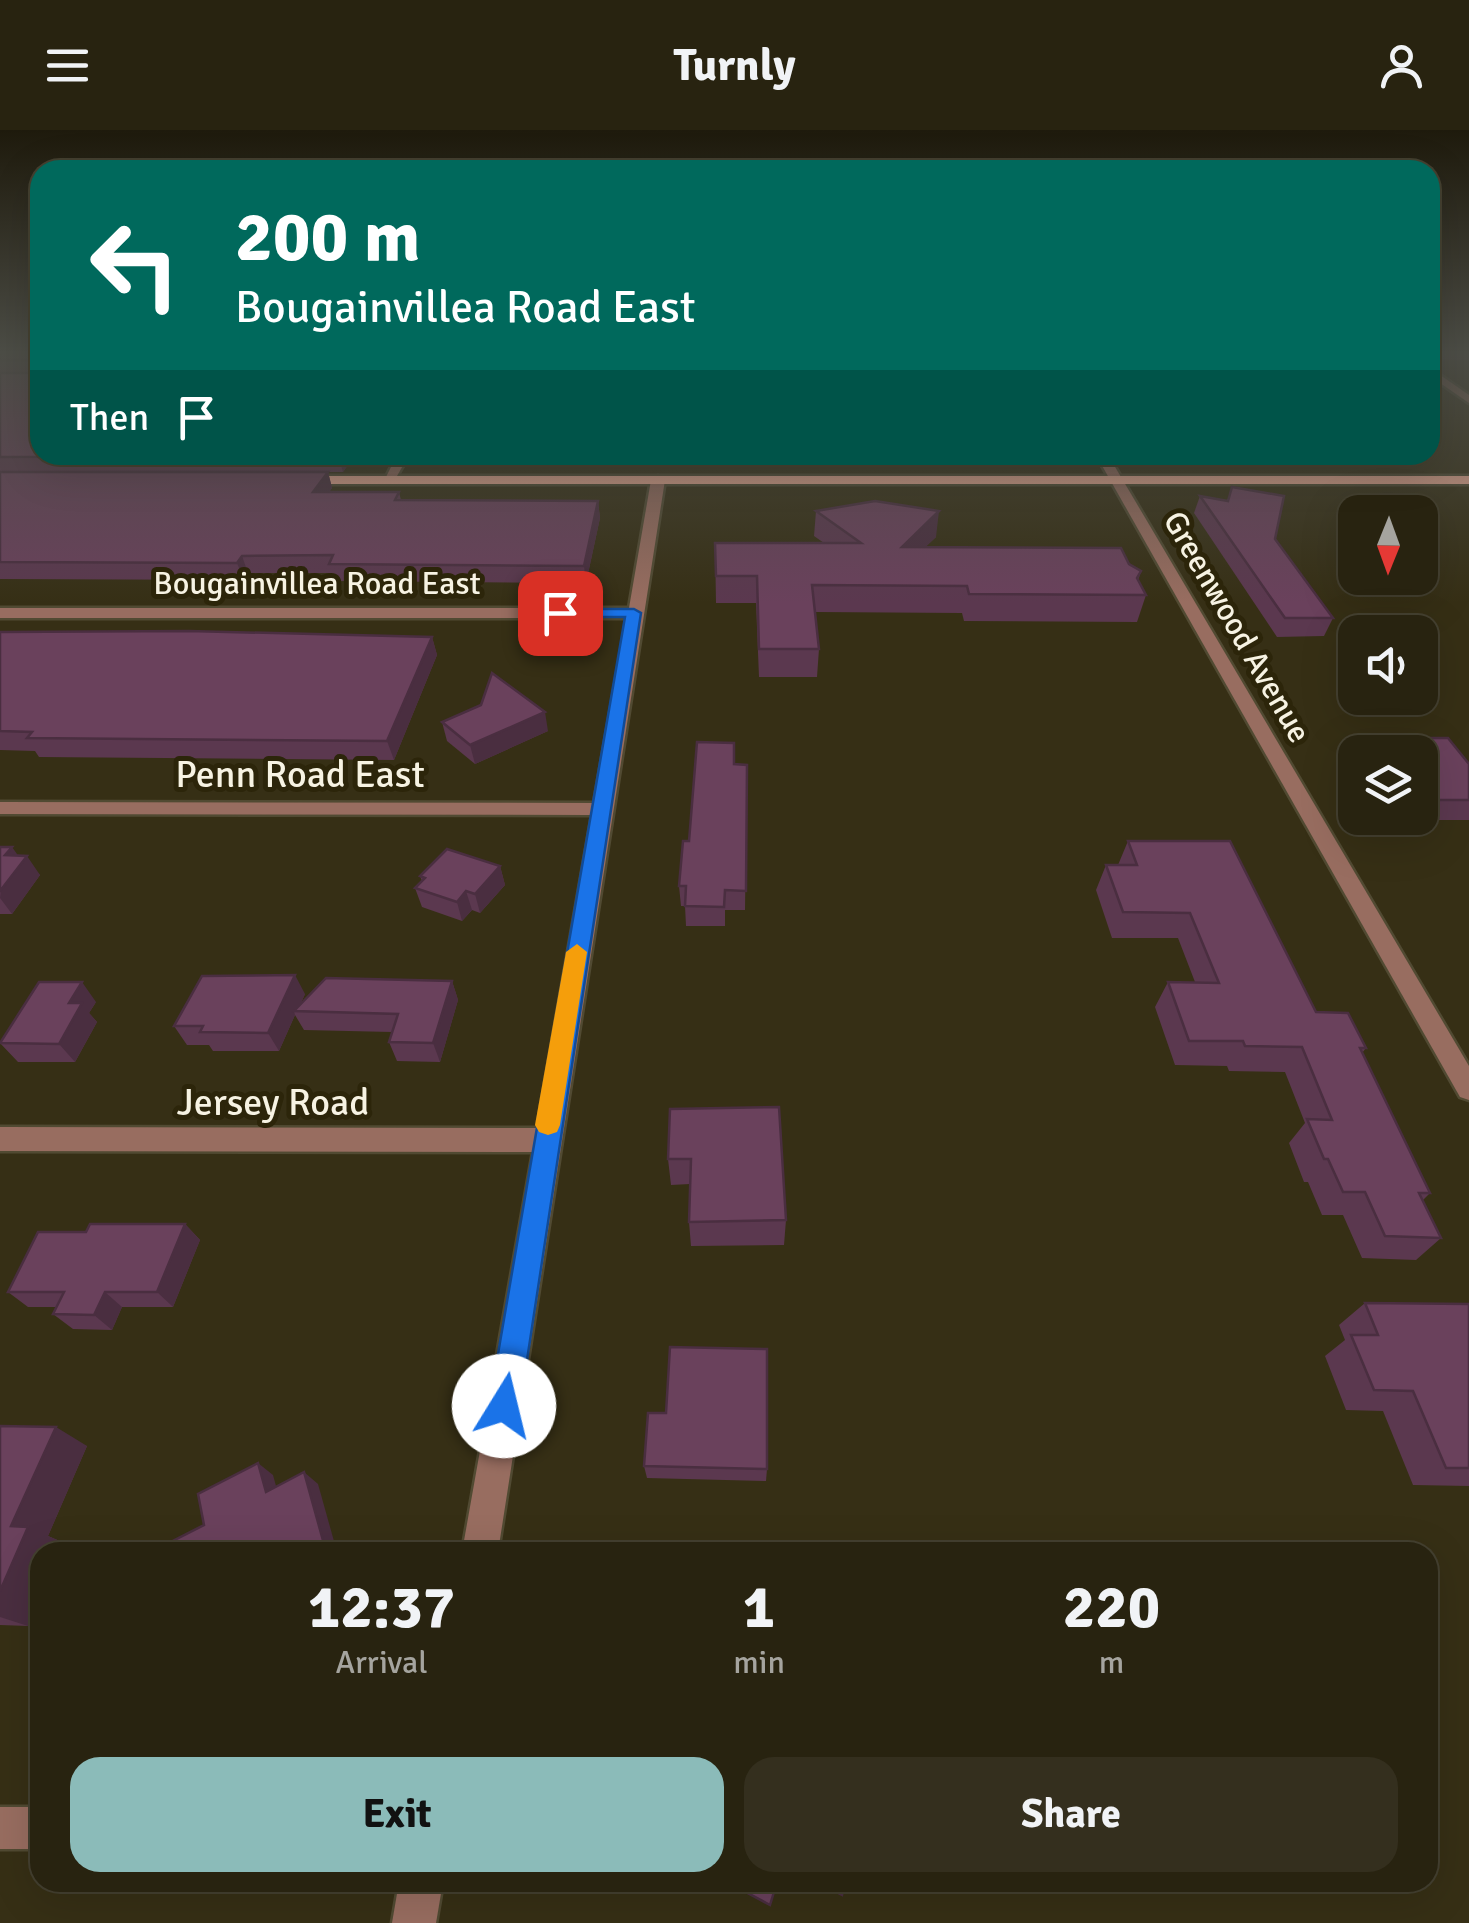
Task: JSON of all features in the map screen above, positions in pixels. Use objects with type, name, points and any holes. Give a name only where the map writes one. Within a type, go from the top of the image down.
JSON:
[{"type":"main road","points":[[291,480],[1469,480]]},
{"type":"street","points":[[388,480],[397,465]]},
{"type":"street","name":"Greenwood Avenue","points":[[1108,465],[1469,1089]]},
{"type":"street","points":[[482,1542],[545,1140],[658,480]]},
{"type":"street","name":"Bougainvillea Road East","points":[[0,613],[634,613]]},
{"type":"street","name":"Penn Road East","points":[[0,808],[601,809]]},
{"type":"street","name":"Jersey Road","points":[[0,1139],[545,1140]]},
{"type":"street","points":[[0,1828],[30,1828]]},
{"type":"street","points":[[414,1923],[420,1892]]},
{"type":"building","points":[[0,436],[30,436],[30,457],[0,457]]},
{"type":"building","points":[[0,472],[328,472],[313,492],[399,492],[395,500],[598,501],[584,566],[329,564],[333,555],[242,556],[237,563],[0,562]]},
{"type":"building","points":[[1232,487],[1284,496],[1275,539],[1333,618],[1285,618],[1200,496],[1228,501]]},
{"type":"building","points":[[875,501],[939,511],[902,547],[1121,548],[1129,564],[1141,571],[1137,578],[1146,595],[969,594],[967,586],[812,585],[819,649],[759,649],[757,576],[716,576],[715,543],[861,543],[816,511]]},
{"type":"building","points":[[189,631],[432,637],[387,741],[27,738],[32,732],[0,731],[0,632]]},
{"type":"building","points":[[492,673],[545,712],[470,745],[442,722],[481,705]]},
{"type":"building","points":[[1438,738],[1448,738],[1469,764],[1469,800],[1438,800]]},
{"type":"building","points":[[697,742],[734,743],[734,764],[747,765],[746,891],[725,890],[724,907],[685,906],[686,886],[679,886],[683,841],[689,841]]},
{"type":"building","points":[[1128,841],[1230,841],[1316,1012],[1348,1013],[1366,1048],[1360,1048],[1430,1193],[1419,1193],[1441,1238],[1385,1236],[1365,1192],[1343,1192],[1307,1119],[1332,1120],[1302,1047],[1189,1041],[1168,982],[1219,983],[1190,913],[1123,912],[1106,865],[1137,865]]},
{"type":"building","points":[[0,847],[12,847],[5,855],[27,856],[0,891]]},
{"type":"building","points":[[447,849],[500,866],[475,894],[466,891],[457,902],[415,888],[425,878],[420,876]]},
{"type":"building","points":[[295,975],[268,1033],[200,1032],[203,1026],[174,1026],[202,976]]},
{"type":"building","points":[[326,978],[452,981],[433,1043],[389,1042],[398,1014],[294,1011]]},
{"type":"building","points":[[39,982],[82,982],[69,1003],[82,1003],[59,1044],[0,1043]]},
{"type":"building","points":[[779,1107],[786,1220],[689,1222],[691,1159],[668,1159],[670,1109]]},
{"type":"building","points":[[90,1224],[185,1224],[157,1292],[105,1292],[94,1315],[53,1314],[64,1292],[8,1292],[38,1232],[86,1232]]},
{"type":"building","points":[[1365,1303],[1469,1304],[1469,1468],[1446,1468],[1413,1391],[1374,1390],[1351,1335],[1378,1335]]},
{"type":"building","points":[[670,1347],[767,1349],[767,1469],[644,1466],[648,1413],[666,1413]]},
{"type":"building","points":[[0,1426],[56,1427],[11,1526],[28,1527],[0,1591]]},
{"type":"building","points":[[258,1463],[266,1492],[304,1472],[323,1542],[171,1542],[204,1525],[198,1494]]},
{"type":"building","points":[[746,1892],[774,1892],[770,1905]]},
{"type":"slow traffic","points":[[548,1125],[577,952]]},
{"type":"route","points":[[504,1406],[634,613],[560,613]]}]
